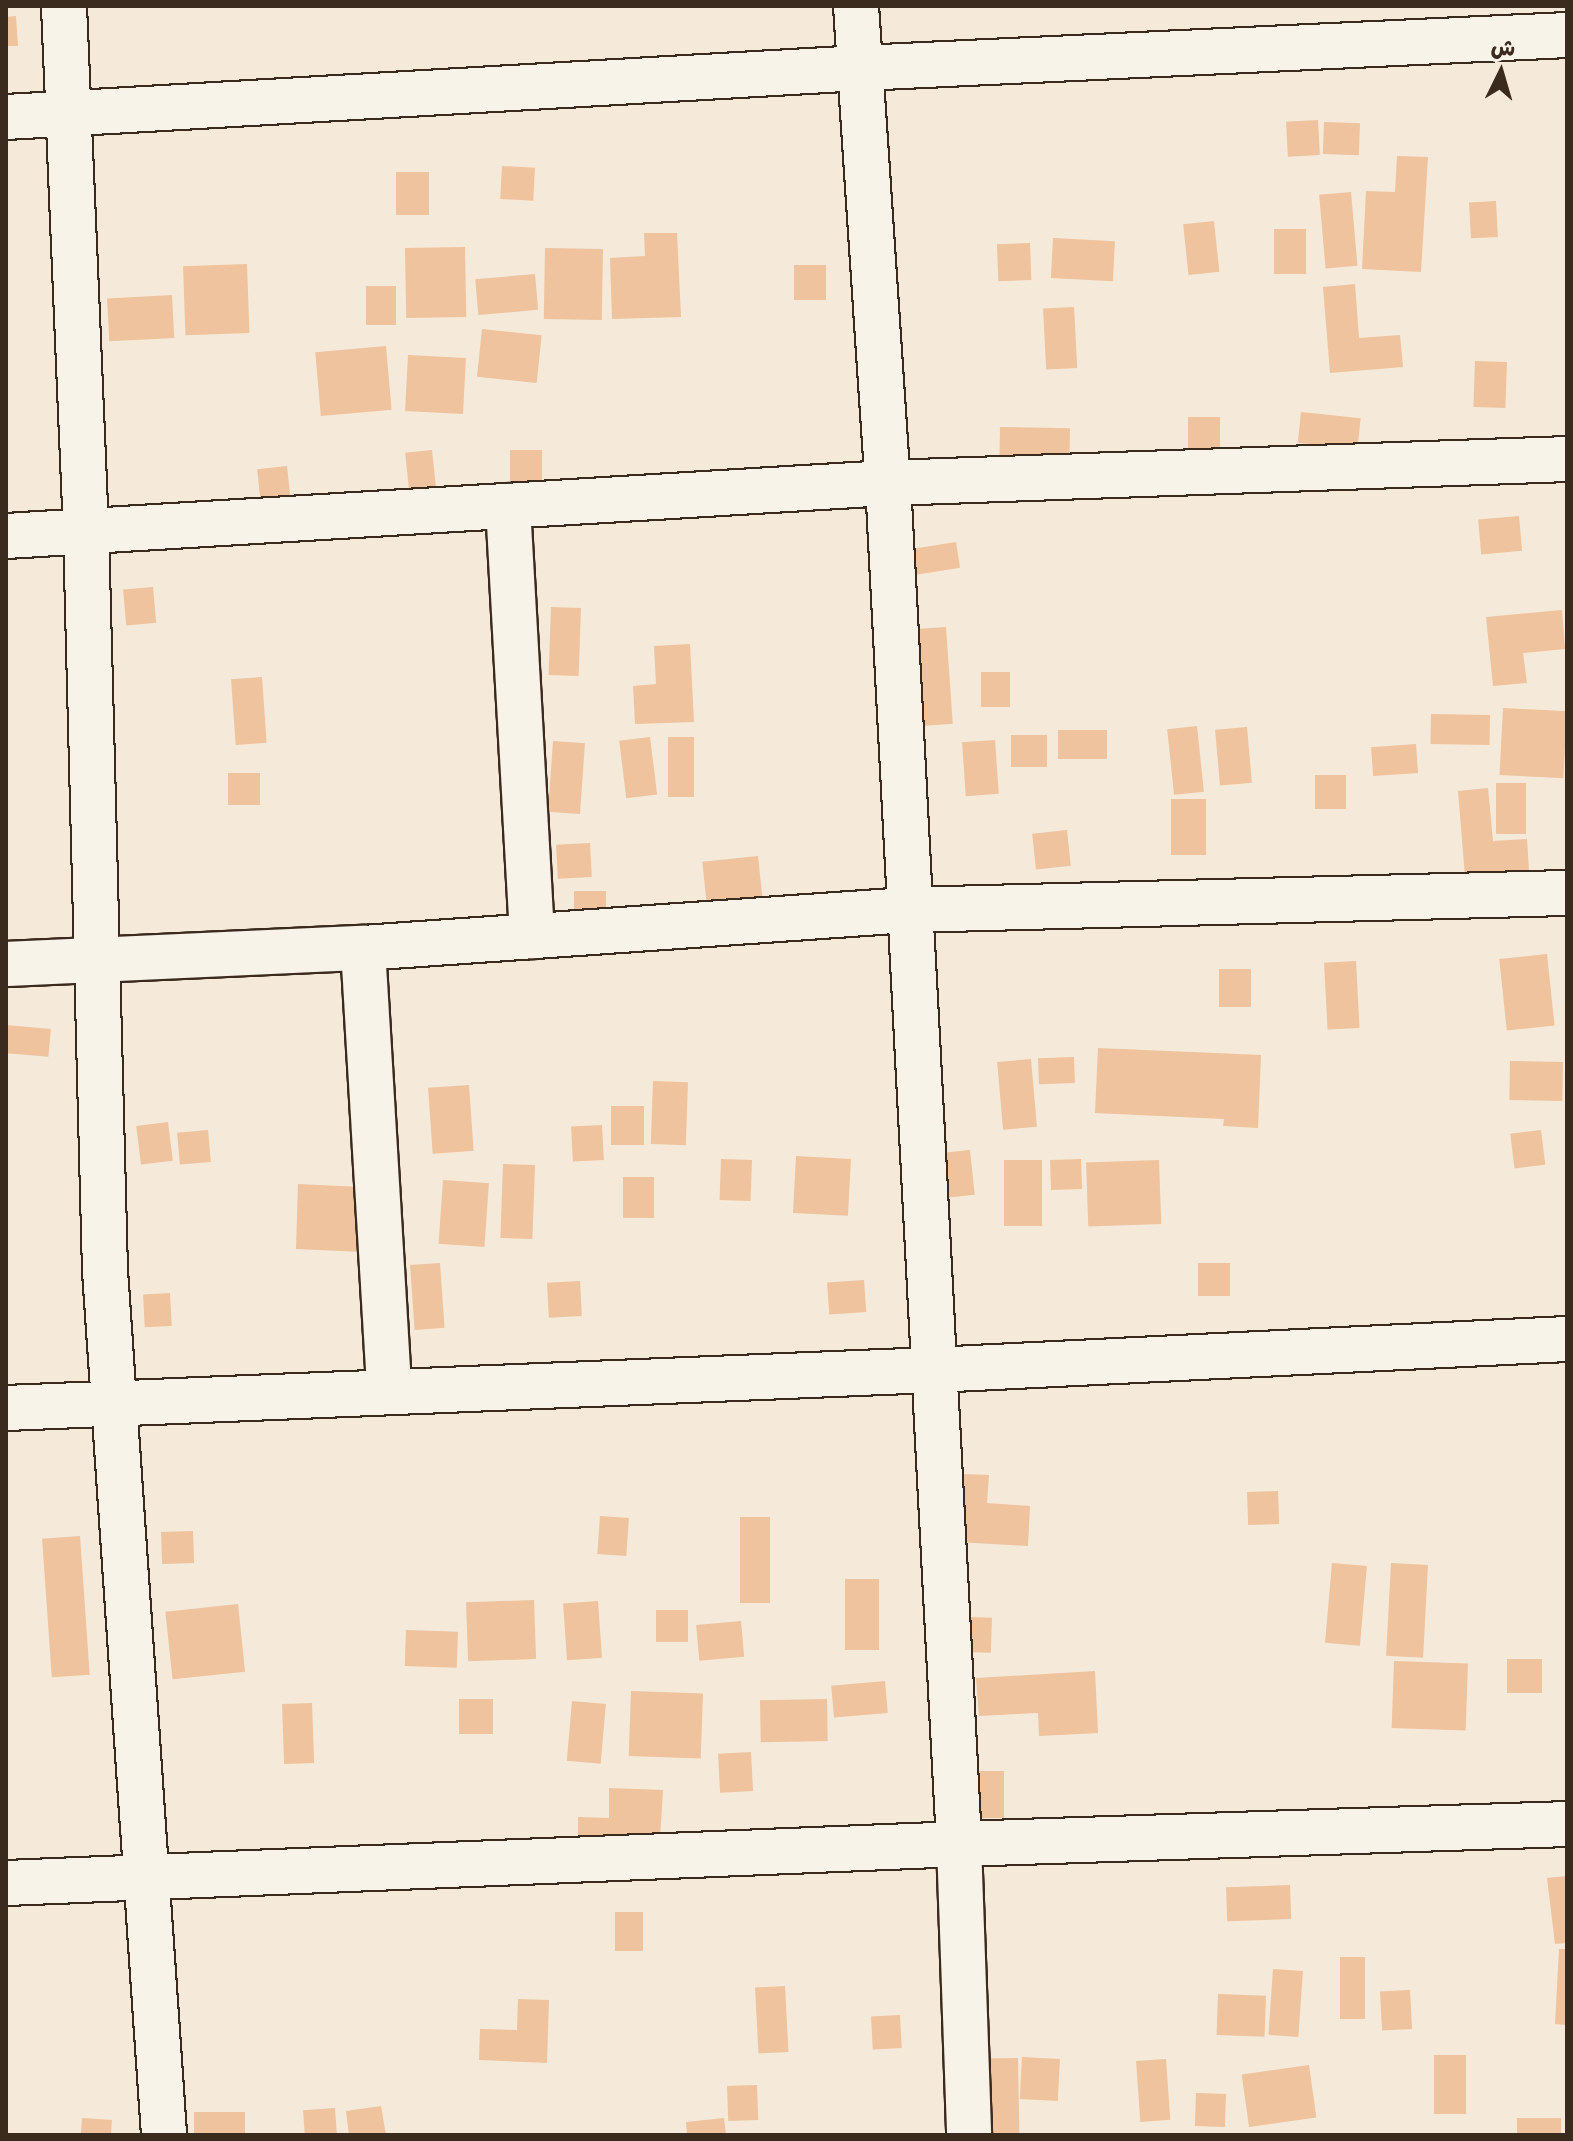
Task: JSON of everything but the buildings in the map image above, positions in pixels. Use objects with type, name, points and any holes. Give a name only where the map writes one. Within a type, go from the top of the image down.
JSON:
[{"type":"street","points":[[64,6],[86,531],[95,959],[112,1402],[164,2135]]},
{"type":"street","points":[[856,6],[888,483],[959,1844],[969,2135]]},
{"type":"street","points":[[6,117],[860,68],[1567,35]]},
{"type":"street","points":[[6,536],[888,483],[1567,459]]},
{"type":"street","points":[[508,506],[532,936]]},
{"type":"street","points":[[6,964],[363,948],[908,910],[1567,893]]},
{"type":"street","points":[[363,948],[389,1391]]},
{"type":"street","points":[[6,1408],[933,1370],[1567,1339]]},
{"type":"street","points":[[6,1883],[959,1844],[1567,1824]]}]
